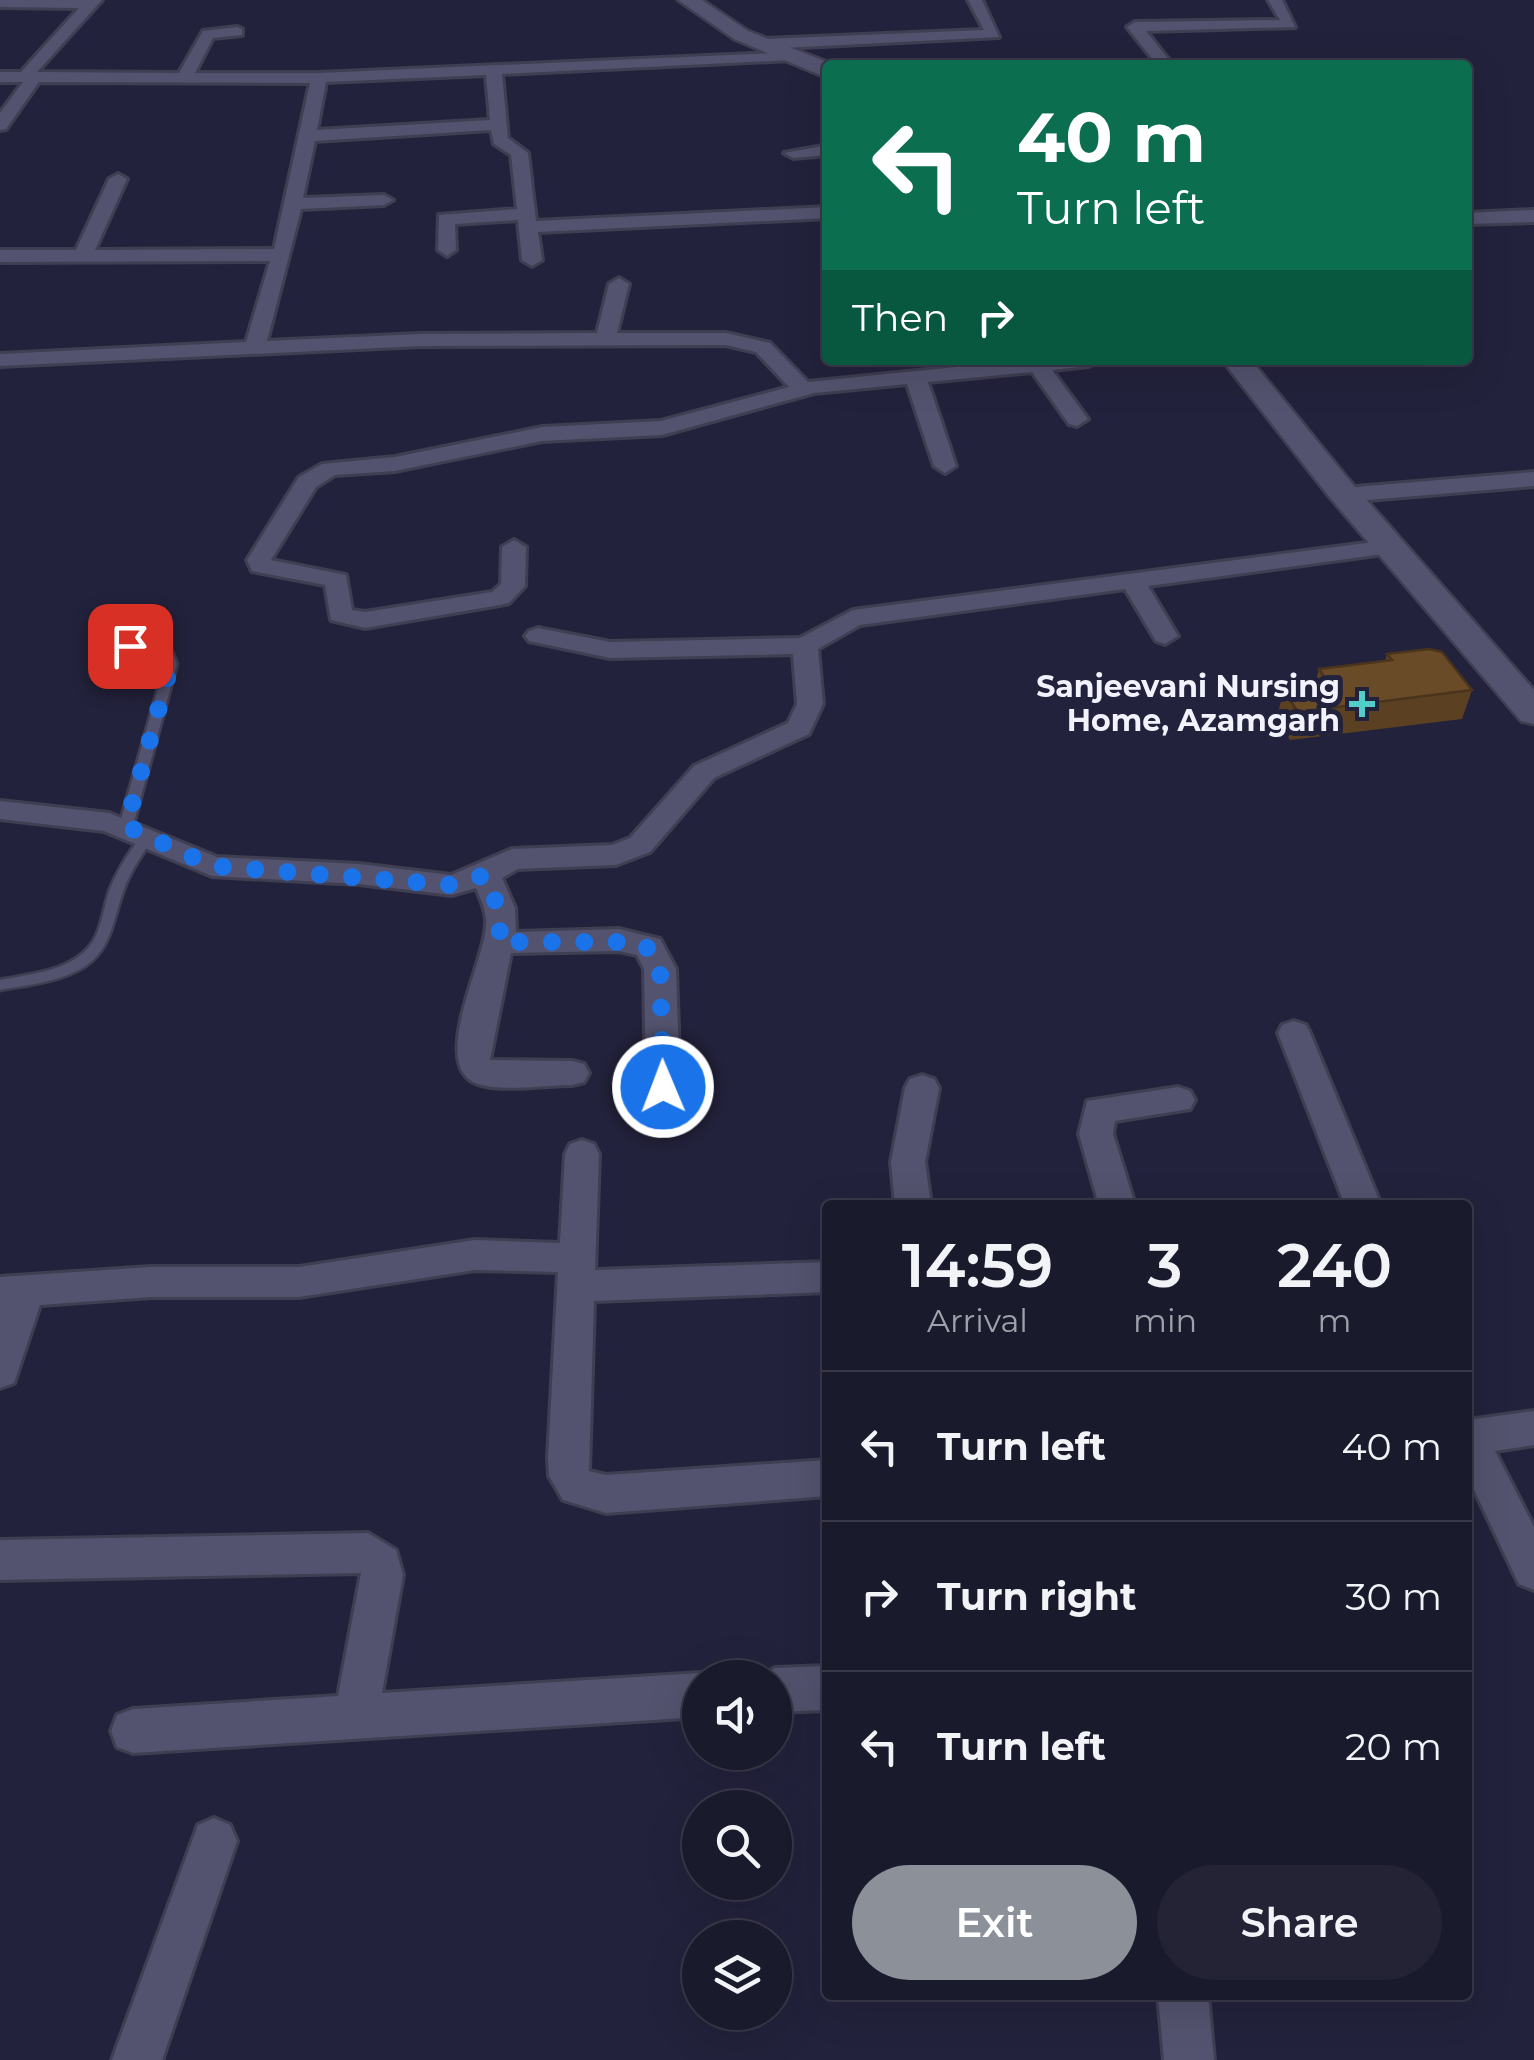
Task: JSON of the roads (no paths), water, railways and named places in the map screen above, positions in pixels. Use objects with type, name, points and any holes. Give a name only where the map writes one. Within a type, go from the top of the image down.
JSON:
[{"type":"street","points":[[688,0],[741,35],[822,68]]},
{"type":"street","points":[[764,44],[994,34],[975,0]]},
{"type":"street","points":[[1161,60],[1136,28],[1290,24],[1275,0]]},
{"type":"street","points":[[0,3],[93,2]]},
{"type":"street","points":[[28,77],[93,2]]},
{"type":"street","points":[[186,77],[208,34],[230,48],[319,78],[791,55]]},
{"type":"street","points":[[0,77],[186,77],[230,48]]},
{"type":"street","points":[[494,70],[500,143],[518,154],[532,260]]},
{"type":"street","points":[[0,125],[31,82],[28,77]]},
{"type":"street","points":[[254,350],[282,255],[319,78]]},
{"type":"street","points":[[308,136],[498,125]]},
{"type":"street","points":[[793,153],[822,151]]},
{"type":"street","points":[[83,256],[118,179]]},
{"type":"street","points":[[294,204],[384,200]]},
{"type":"street","points":[[447,250],[446,219],[822,212]]},
{"type":"street","points":[[1472,219],[1534,216]]},
{"type":"street","points":[[0,256],[282,255]]},
{"type":"street","points":[[606,338],[618,284]]},
{"type":"street","points":[[0,360],[420,340],[606,338],[753,343],[768,352],[804,389]]},
{"type":"street","points":[[514,547],[513,586],[500,598],[468,607],[364,620],[340,615],[337,580],[272,571],[261,566],[259,560],[307,482],[330,469],[395,464],[542,434],[662,428],[804,389],[916,378],[953,367],[1038,365],[1077,419]]},
{"type":"street","points":[[1240,365],[1344,495],[1534,713]]},
{"type":"street","points":[[916,378],[945,466]]},
{"type":"street","points":[[1344,495],[1534,479]]},
{"type":"street","points":[[538,636],[610,650],[805,646],[854,618],[1389,547]]},
{"type":"street","points":[[1133,582],[1164,636]]},
{"type":"street","points":[[0,810],[67,815],[136,832],[194,860],[226,868],[359,874],[452,885],[485,875],[512,859],[616,855],[640,844],[704,772],[798,728],[810,704],[805,646]]},
{"type":"street","points":[[485,875],[502,918],[472,1043],[473,1065],[484,1073],[572,1073]]},
{"type":"street","points":[[498,942],[619,940],[648,946],[660,969],[663,1087]]},
{"type":"street","points":[[1294,1033],[1361,1200]]},
{"type":"street","points":[[912,1200],[908,1162],[922,1088]]},
{"type":"street","points":[[1116,1200],[1096,1134],[1099,1110],[1178,1100]]},
{"type":"street","points":[[582,1154],[568,1458],[570,1476],[577,1487],[606,1494],[822,1478]]},
{"type":"street","points":[[0,1371],[13,1291],[151,1282],[299,1282],[474,1255],[574,1272],[822,1277]]},
{"type":"street","points":[[1472,1436],[1534,1428]]},
{"type":"street","points":[[1472,1445],[1534,1570]]},
{"type":"street","points":[[0,1560],[368,1552],[380,1564],[382,1575],[356,1716]]},
{"type":"street","points":[[792,1689],[822,1688]]},
{"type":"street","points":[[133,1731],[682,1695]]},
{"type":"street","points":[[138,2060],[214,1841]]},
{"type":"street","points":[[1183,2000],[1189,2060]]},
{"type":"lane","points":[[0,985],[53,976],[91,958],[101,946],[130,858],[171,664],[167,652],[159,648],[100,643]]},
{"type":"place","name":"Sanjeevani Nursing Home, Azamgarh","points":[[1362,704]]}]
